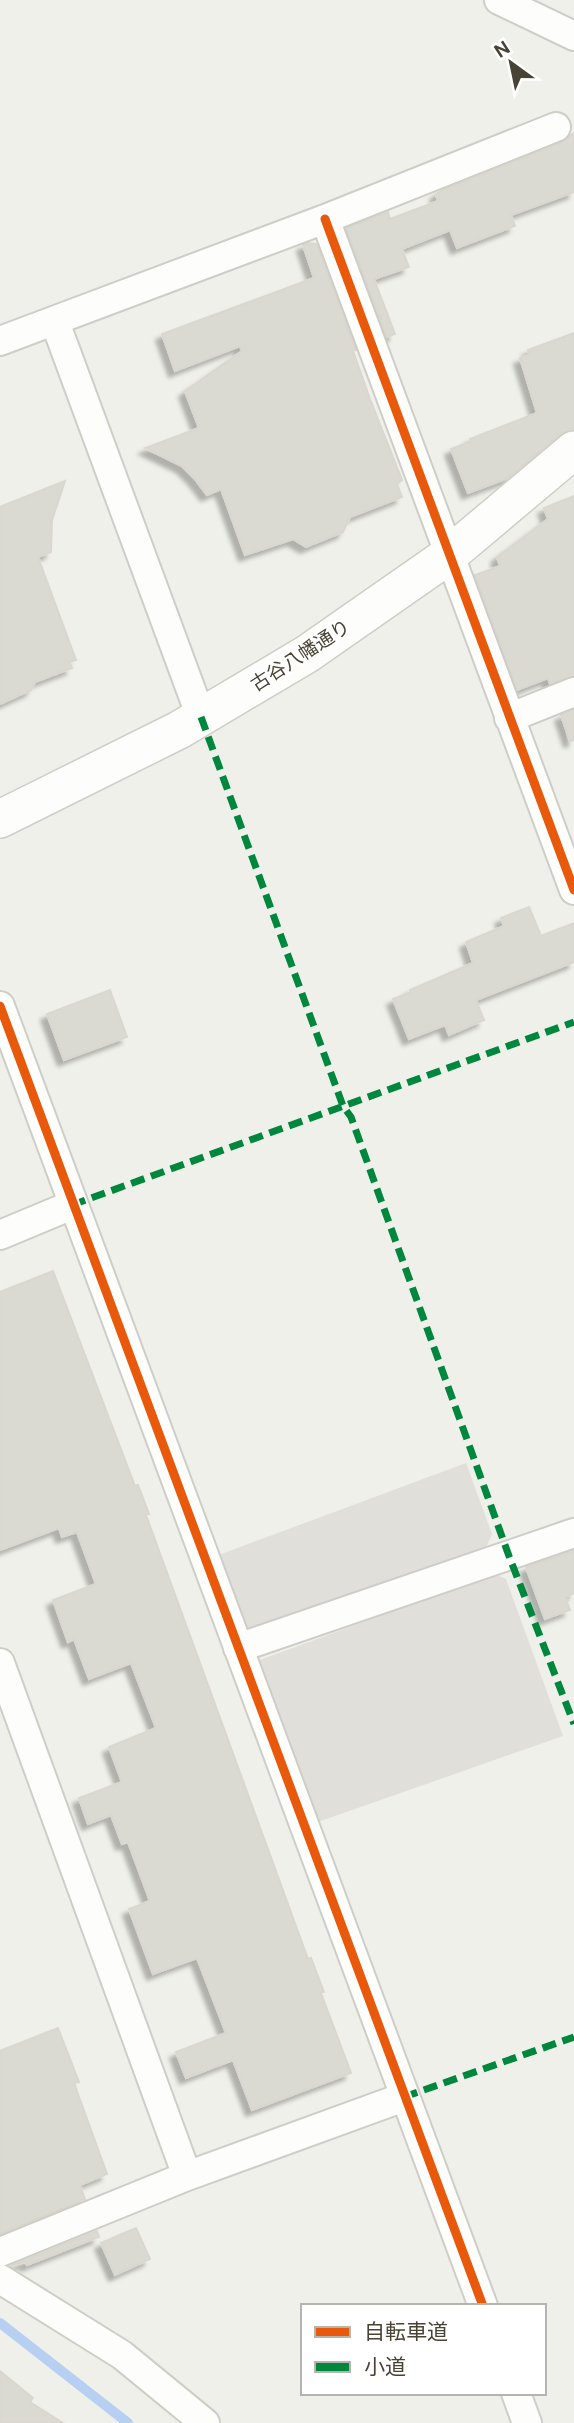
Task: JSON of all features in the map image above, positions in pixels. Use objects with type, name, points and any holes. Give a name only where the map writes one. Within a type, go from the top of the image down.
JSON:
[{"type":"street","points":[[499,0],[574,36]]},
{"type":"street","points":[[0,341],[325,219],[556,127]]},
{"type":"street","points":[[325,219],[509,718],[564,834],[574,890]]},
{"type":"street","points":[[55,322],[201,717]]},
{"type":"street","name":"古谷八幡通り","points":[[0,819],[57,793],[201,717],[307,654],[449,555],[574,450]]},
{"type":"street","points":[[509,718],[574,692]]},
{"type":"street","points":[[0,1006],[482,2304]]},
{"type":"street","points":[[0,1236],[72,1205]]},
{"type":"street","points":[[238,1648],[574,1533]]},
{"type":"street","points":[[0,1663],[187,2176]]},
{"type":"street","points":[[0,2252],[187,2176],[404,2097]]},
{"type":"street","points":[[0,2279],[122,2355],[205,2423]]},
{"type":"street","points":[[517,2395],[527,2423]]},
{"type":"shaded area","points":[[466,1463],[492,1534],[485,1550],[250,1634],[240,1624],[216,1556]]},
{"type":"shaded area","points":[[495,1574],[506,1579],[563,1736],[318,1822],[257,1661]]},
{"type":"building","points":[[574,133],[574,192],[511,215],[515,226],[457,248],[450,230],[402,249],[409,267],[374,279],[395,334],[387,337],[346,228],[388,212],[390,219],[438,201],[436,194],[443,190],[562,142]]},
{"type":"building","points":[[317,244],[356,350],[353,351],[370,399],[402,480],[397,484],[402,497],[350,517],[343,532],[306,547],[293,539],[245,555],[221,489],[207,495],[182,466],[145,448],[199,428],[185,391],[242,351],[240,346],[175,371],[162,334],[314,278],[303,245]]},
{"type":"building","points":[[574,333],[574,430],[560,434],[508,478],[468,493],[451,449],[537,413],[520,358],[530,355],[528,350]]},
{"type":"building","points":[[65,481],[52,520],[51,552],[38,557],[76,660],[69,662],[72,668],[35,682],[31,690],[0,704],[0,507]]},
{"type":"building","points":[[574,496],[574,676],[550,684],[548,678],[517,690],[475,575],[500,566],[497,557],[548,519],[544,508]]},
{"type":"building","points":[[574,710],[574,740],[570,741],[561,715]]},
{"type":"building","points":[[529,907],[541,936],[574,923],[574,962],[476,1000],[484,1020],[449,1035],[445,1025],[409,1039],[393,999],[473,963],[466,942],[504,926],[501,918]]},
{"type":"building","points":[[110,990],[127,1037],[64,1060],[47,1014]]},
{"type":"building","points":[[53,1271],[135,1486],[138,1485],[149,1514],[146,1515],[308,1959],[311,1958],[324,1992],[321,1993],[351,2073],[252,2110],[233,2060],[186,2078],[176,2052],[226,2033],[197,1958],[153,1974],[129,1909],[150,1901],[128,1842],[122,1844],[111,1815],[88,1824],[79,1798],[122,1782],[109,1747],[156,1728],[131,1663],[89,1679],[74,1639],[68,1642],[53,1600],[96,1584],[77,1532],[62,1537],[59,1528],[0,1550],[0,1292]]},
{"type":"building","points":[[574,1551],[574,1593],[565,1597],[570,1610],[545,1619],[526,1567]]},
{"type":"building","points":[[58,2028],[79,2082],[74,2083],[107,2174],[80,2185],[85,2199],[0,2234],[0,2051]]},
{"type":"building","points":[[136,2228],[150,2259],[115,2275],[101,2243]]},
{"type":"building","points":[[97,2231],[99,2237],[27,2265],[25,2262],[10,2266]]},
{"type":"building","points":[[0,2371],[33,2398],[30,2402],[63,2423],[0,2423]]},
{"type":"waterway","points":[[0,2323],[128,2423]]},
{"type":"marked path","points":[[201,717],[343,1106],[351,1117],[509,1556],[574,1724]]},
{"type":"marked path","points":[[72,1205],[574,1022]]},
{"type":"marked path","points":[[404,2097],[574,2037]]},
{"type":"cycle path","points":[[325,219],[574,890]]},
{"type":"cycle path","points":[[0,1006],[482,2304]]}]
